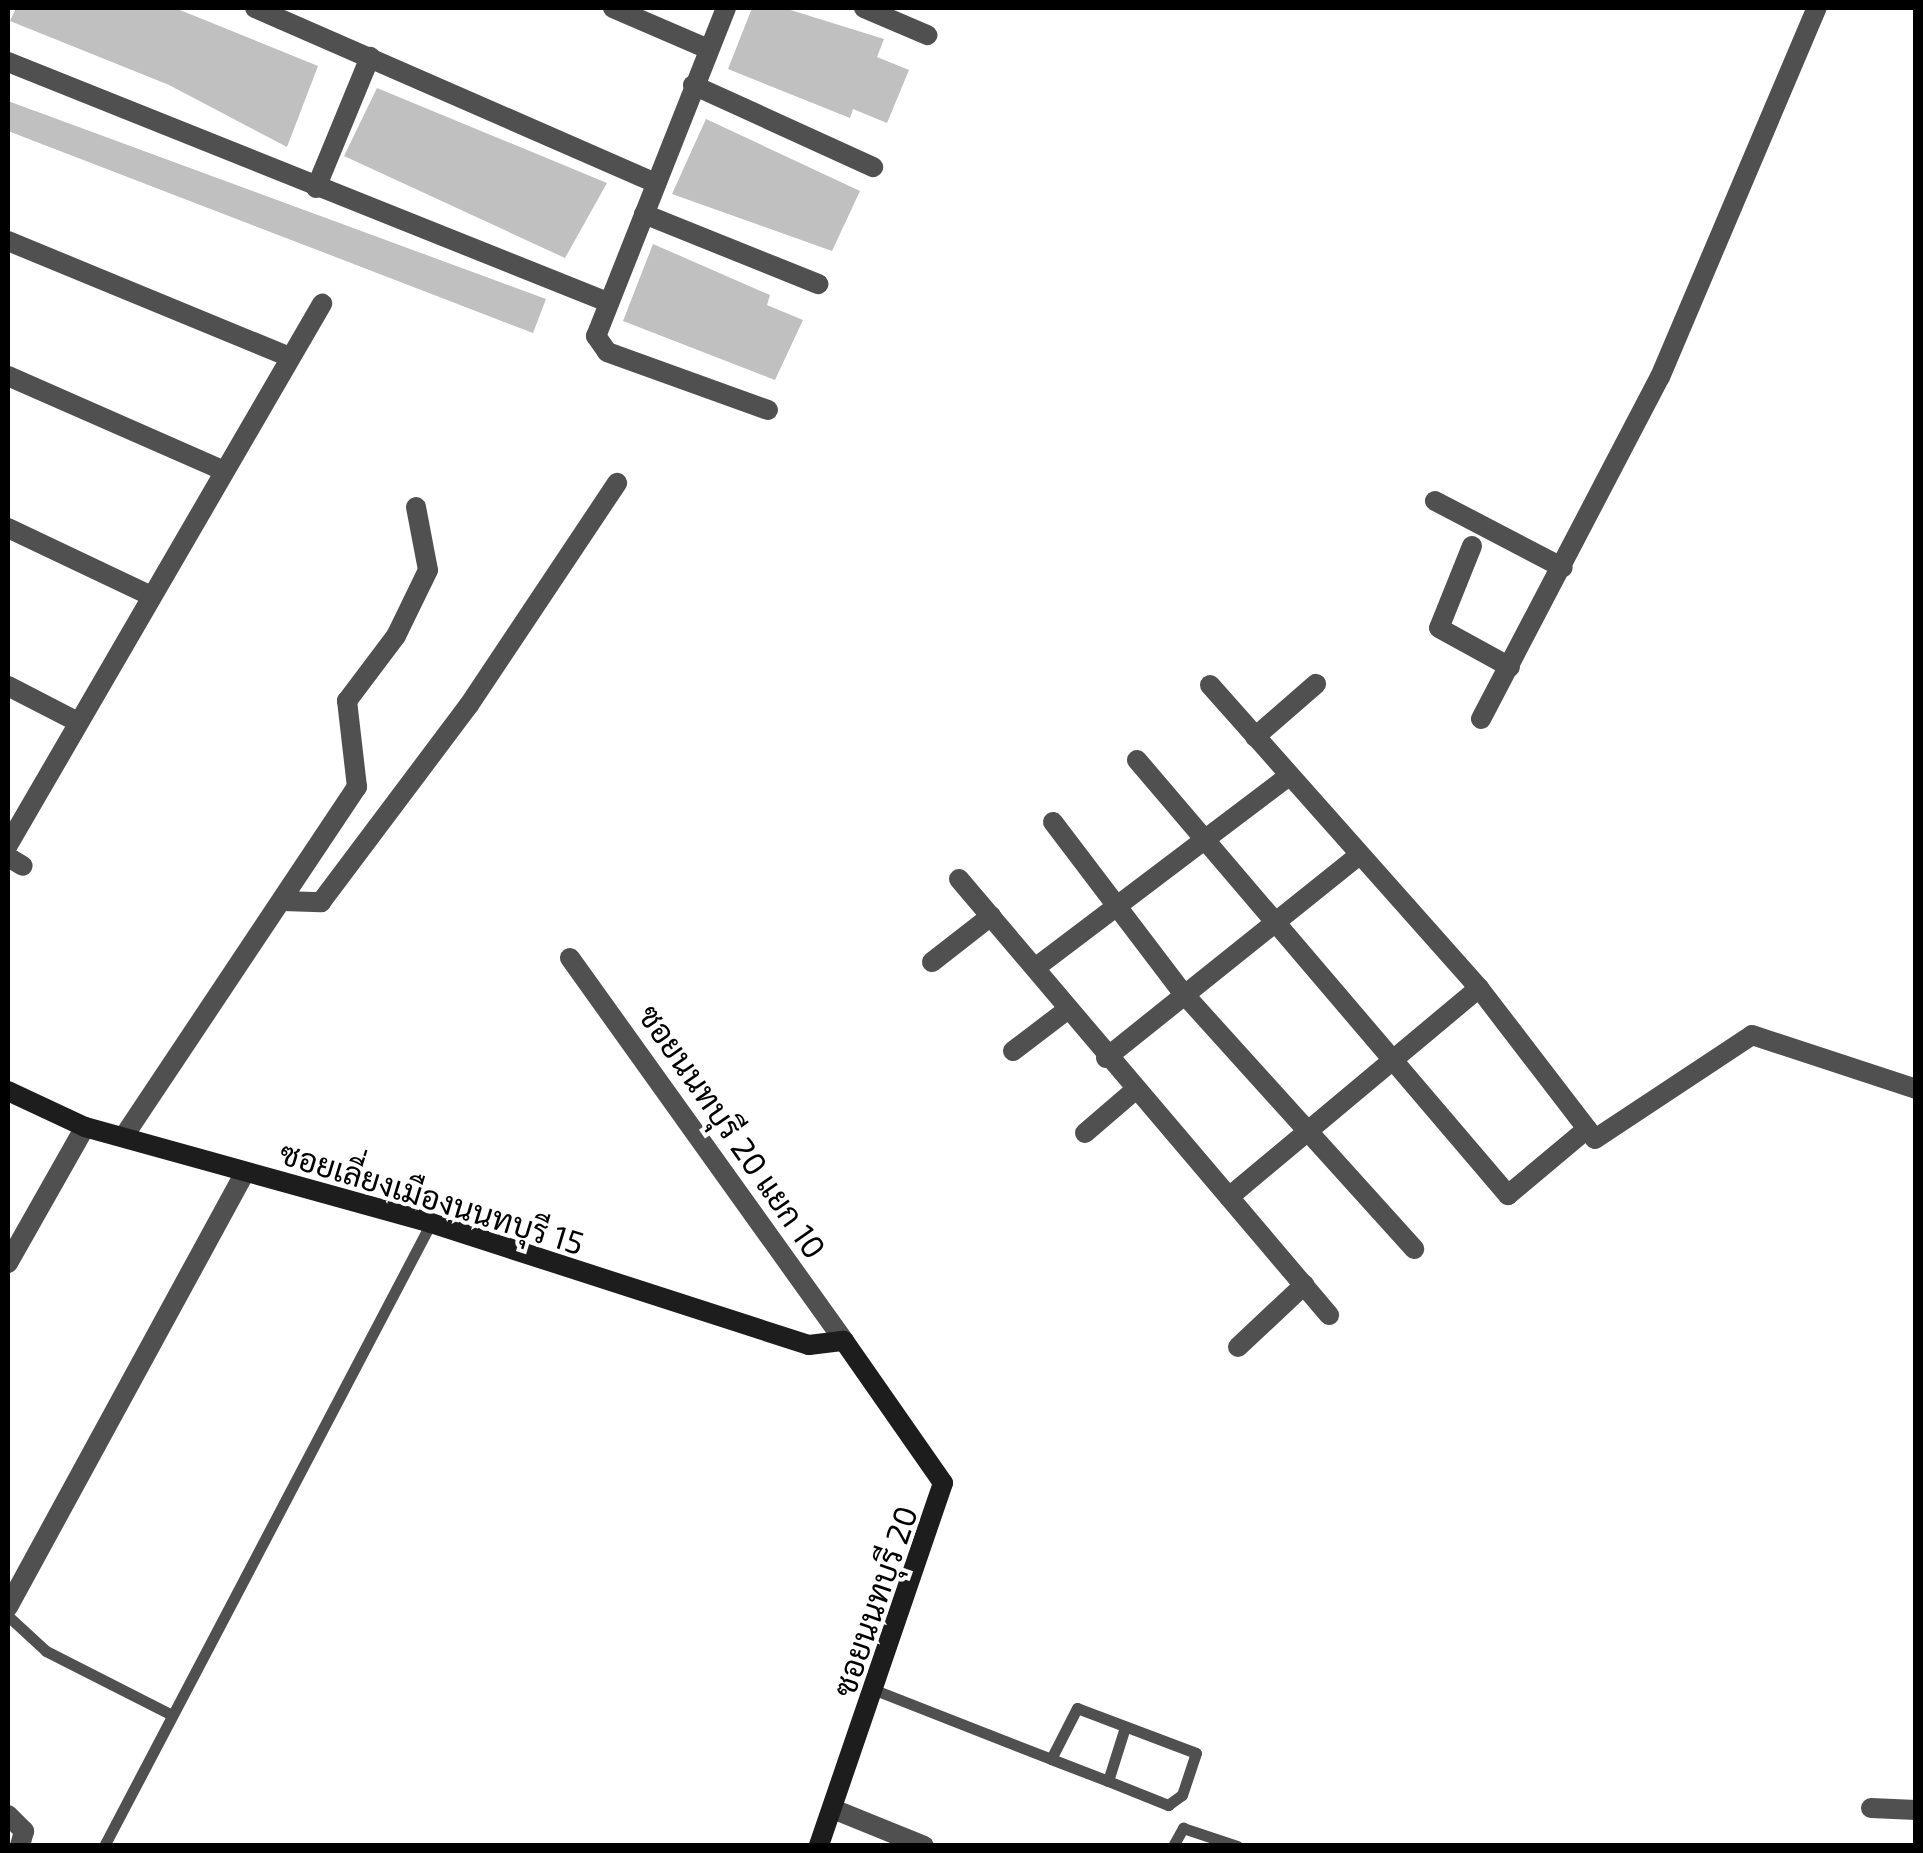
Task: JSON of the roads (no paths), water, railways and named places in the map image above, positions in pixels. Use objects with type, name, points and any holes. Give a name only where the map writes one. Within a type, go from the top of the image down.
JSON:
[{"type":"street","points":[[256,8],[656,183]]},
{"type":"street","points":[[613,8],[708,49]]},
{"type":"street","points":[[726,8],[605,301],[600,348],[768,410]]},
{"type":"street","points":[[864,8],[927,35]]},
{"type":"street","points":[[1480,720],[1660,377],[1816,8]]},
{"type":"street","points":[[316,188],[370,57]]},
{"type":"street","points":[[8,62],[605,301]]},
{"type":"street","points":[[693,85],[873,166]]},
{"type":"street","points":[[644,214],[818,284]]},
{"type":"street","points":[[8,240],[289,357]]},
{"type":"street","points":[[8,845],[146,594],[322,304]]},
{"type":"street","points":[[8,376],[224,471]]},
{"type":"street","points":[[284,901],[310,907],[342,874],[538,608],[617,483]]},
{"type":"street","points":[[1435,500],[1563,568]]},
{"type":"street","points":[[124,1136],[357,788],[347,702],[396,636],[428,570],[416,507]]},
{"type":"street","points":[[8,528],[146,594]]},
{"type":"street","points":[[1472,546],[1439,628],[1510,667]]},
{"type":"street","points":[[1255,737],[1316,684]]},
{"type":"street","points":[[1210,685],[1478,988],[1587,1129],[1601,1140],[1752,1035],[1916,1089]]},
{"type":"street","points":[[8,686],[74,720]]},
{"type":"street","points":[[1137,760],[1203,846],[1385,1061],[1508,1195],[1587,1129]]},
{"type":"street","points":[[1039,965],[1203,846],[1288,777]]},
{"type":"street","points":[[1053,822],[1121,904],[1183,992],[1414,1249]]},
{"type":"street","points":[[1106,1058],[1183,992],[1276,928],[1358,856]]},
{"type":"street","points":[[960,879],[1039,965],[1066,1010],[1330,1315]]},
{"type":"street","points":[[932,962],[990,916]]},
{"type":"street","name":"ซอยนนทบุรี 20 แยก 10","points":[[570,958],[844,1341]]},
{"type":"street","points":[[1228,1196],[1385,1061],[1478,988]]},
{"type":"street","points":[[1013,1051],[1066,1010]]},
{"type":"street","points":[[1086,1133],[1135,1090]]},
{"type":"street","name":"ซอยเลี่ยงเมืองนนทบุรี 15","points":[[8,1091],[85,1127],[431,1223],[810,1345],[844,1341]]},
{"type":"street","points":[[8,1263],[85,1127]]},
{"type":"street","points":[[8,1607],[245,1173]]},
{"type":"street","points":[[1238,1347],[1304,1285]]},
{"type":"street","name":"ซอยนนทบุรี 20","points":[[819,1846],[943,1484],[924,1444],[844,1341]]},
{"type":"street","points":[[1871,1808],[1916,1810]]},
{"type":"street","points":[[834,1810],[924,1846]]},
{"type":"street","points":[[8,1815],[24,1831],[20,1846]]},
{"type":"lane","points":[[104,1846],[431,1223]]},
{"type":"lane","points":[[8,1616],[46,1651],[172,1716]]},
{"type":"lane","points":[[875,1690],[1051,1759],[1108,1781],[1176,1804],[1196,1758],[1125,1726],[1070,1711],[1051,1759]]},
{"type":"lane","points":[[1108,1781],[1125,1726]]},
{"type":"lane","points":[[1173,1846],[1184,1828],[1238,1846]]}]
